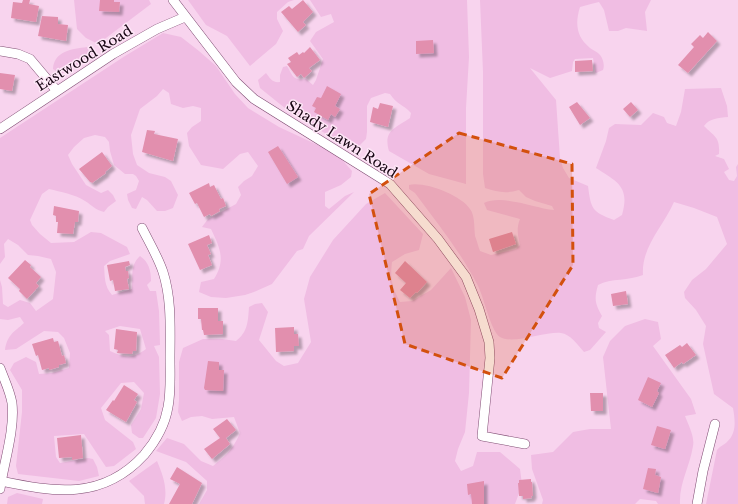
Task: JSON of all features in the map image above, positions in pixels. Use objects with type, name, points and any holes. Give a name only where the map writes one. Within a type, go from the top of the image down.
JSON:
[{"type":"street","name":"Shady Lawn Road","points":[[173,0],[236,82],[254,99],[390,184],[438,239],[466,277],[479,309],[489,342],[490,358],[482,436],[525,444]]},
{"type":"street","name":"Eastwood Road","points":[[0,129],[113,54],[157,29],[185,17]]},
{"type":"street","points":[[0,51],[18,54],[30,59],[57,91]]},
{"type":"street","points":[[0,368],[9,390],[13,414],[12,429],[0,484],[68,490],[85,488],[116,478],[132,468],[148,450],[160,432],[168,408],[170,387],[169,294],[162,270],[142,228]]},
{"type":"street","points":[[697,504],[703,470],[715,424]]},
{"type":"highlighted area","points":[[459,133],[572,164],[573,265],[502,378],[405,344],[369,194]]},
{"type":"shaded area","points":[[74,0],[149,0],[151,4],[98,44],[86,38],[77,29]]},
{"type":"shaded area","points":[[188,0],[294,0],[288,2],[277,12],[277,19],[283,31],[276,44],[250,66],[227,36],[206,25]]},
{"type":"shaded area","points":[[310,0],[467,0],[469,57],[466,108],[466,184],[429,174],[389,151],[389,134],[410,118],[411,113],[390,94],[385,93],[371,98],[367,106],[366,139],[358,147],[348,146],[291,113],[260,88],[258,80],[266,73],[273,81],[280,82],[280,75],[283,67],[287,66],[292,75],[298,79],[306,79],[313,85],[316,80],[323,59],[310,41],[316,32],[334,22],[331,14],[321,17]]},
{"type":"shaded area","points":[[480,0],[651,0],[645,12],[647,31],[626,28],[618,31],[609,31],[604,10],[599,2],[580,7],[577,19],[579,34],[585,44],[597,52],[601,57],[604,63],[603,70],[596,73],[595,72],[593,58],[575,59],[573,62],[572,71],[550,78],[530,68],[556,100],[560,158],[563,168],[569,178],[588,186],[590,200],[594,209],[601,215],[614,220],[622,215],[624,206],[623,192],[616,182],[596,168],[609,128],[615,124],[641,125],[653,113],[664,117],[667,123],[676,126],[681,112],[685,89],[721,88],[727,106],[728,117],[712,120],[704,126],[718,141],[719,154],[715,156],[724,159],[729,169],[724,172],[729,180],[734,181],[737,176],[736,167],[738,164],[738,504],[706,504],[717,450],[727,442],[732,435],[734,430],[734,417],[733,408],[714,394],[703,344],[706,326],[696,310],[685,298],[684,292],[692,280],[706,269],[727,244],[717,217],[674,202],[645,255],[643,275],[609,281],[598,285],[596,301],[602,316],[598,323],[599,328],[606,332],[590,350],[584,352],[571,338],[561,333],[521,339],[505,339],[500,337],[496,333],[490,320],[480,289],[463,260],[448,237],[415,193],[409,189],[409,185],[424,185],[442,190],[459,199],[472,212],[475,236],[480,251],[491,255],[516,249],[520,245],[518,229],[520,219],[487,210],[484,203],[500,200],[518,202],[554,210],[552,206],[526,197],[519,190],[502,192],[485,188],[483,174],[483,72]]},
{"type":"shaded area","points":[[163,33],[181,37],[216,66],[235,94],[248,108],[279,127],[337,154],[352,171],[351,177],[341,185],[325,192],[325,206],[329,209],[345,196],[354,192],[309,236],[303,249],[297,251],[272,284],[245,295],[226,298],[211,297],[199,292],[201,282],[214,279],[218,272],[221,260],[219,248],[211,229],[202,227],[208,219],[236,204],[241,195],[238,187],[252,176],[258,166],[248,152],[240,154],[223,169],[201,165],[189,146],[187,133],[192,127],[201,121],[201,108],[193,106],[183,108],[171,104],[169,93],[163,89],[157,96],[140,109],[131,135],[133,154],[137,165],[149,173],[165,177],[171,181],[178,195],[173,208],[165,211],[157,211],[147,200],[142,197],[136,209],[132,208],[127,194],[136,190],[139,181],[133,174],[125,174],[114,165],[109,142],[105,137],[95,135],[84,138],[68,155],[72,164],[86,185],[101,193],[108,190],[116,201],[104,212],[76,197],[49,189],[42,194],[30,220],[32,225],[40,234],[51,243],[74,242],[91,232],[101,233],[127,247],[130,254],[110,261],[104,266],[106,285],[112,295],[132,289],[133,267],[140,256],[147,264],[150,270],[151,281],[147,285],[150,291],[156,291],[159,311],[160,345],[154,346],[159,357],[160,394],[156,418],[143,438],[139,438],[132,433],[131,425],[141,409],[144,393],[134,382],[121,383],[101,408],[105,420],[133,442],[136,449],[114,466],[106,467],[84,434],[54,436],[56,457],[60,463],[88,458],[93,459],[99,476],[79,481],[18,474],[16,466],[22,412],[22,390],[10,370],[14,363],[26,357],[36,362],[39,374],[52,373],[69,368],[70,353],[64,338],[58,332],[44,331],[16,349],[5,350],[9,337],[24,323],[20,317],[8,320],[0,319],[0,280],[3,304],[8,307],[20,300],[30,303],[36,311],[53,299],[56,272],[51,259],[28,255],[18,245],[8,239],[4,244],[5,257],[0,264],[0,138],[125,56]],"holes":[[[120,326],[140,329],[146,349],[133,356],[120,355],[110,351],[109,335],[105,331]]]},
{"type":"shaded area","points":[[87,47],[95,52],[69,71],[61,74],[53,69],[54,63],[60,55],[70,50]]},
{"type":"shaded area","points":[[385,193],[423,234],[419,250],[405,254],[392,262],[392,283],[400,302],[412,301],[431,290],[451,268],[465,297],[471,320],[469,393],[465,432],[455,461],[461,471],[473,466],[477,452],[500,452],[520,469],[522,485],[515,504],[199,504],[207,490],[207,481],[186,462],[156,451],[167,438],[184,444],[201,461],[213,466],[229,451],[240,433],[234,417],[212,419],[202,416],[191,417],[182,421],[178,412],[179,362],[183,348],[203,339],[236,341],[245,330],[248,322],[249,307],[262,303],[268,312],[259,340],[276,361],[284,366],[298,363],[311,342],[304,299],[310,277],[333,240],[366,204]]},
{"type":"shaded area","points":[[645,319],[658,322],[661,339],[653,346],[691,399],[696,414],[685,416],[691,431],[693,442],[692,453],[681,489],[680,504],[658,504],[656,501],[640,499],[635,504],[542,504],[543,500],[532,469],[531,455],[553,452],[573,432],[590,429],[611,429],[603,357],[610,341],[625,326]]},
{"type":"shaded area","points":[[157,461],[165,487],[164,504],[145,504],[144,496],[129,481]]},
{"type":"shaded area","points":[[17,493],[43,499],[42,504],[7,504],[8,497]]},
{"type":"building","points":[[23,0],[30,0],[29,4],[39,6],[36,22],[11,18],[13,2],[22,3]]},
{"type":"building","points":[[100,0],[114,0],[114,2],[120,2],[119,12],[99,11]]},
{"type":"building","points":[[303,0],[313,12],[303,22],[306,25],[298,32],[281,12],[289,6],[292,9]]},
{"type":"building","points":[[42,16],[58,17],[58,24],[68,25],[66,41],[38,36]]},
{"type":"building","points":[[708,32],[717,41],[688,73],[678,65],[694,47],[691,44],[700,35],[703,38]]},
{"type":"building","points":[[433,40],[434,53],[416,54],[416,41]]},
{"type":"building","points":[[310,47],[320,60],[309,68],[312,71],[304,78],[301,74],[297,77],[287,64],[291,62],[288,58],[297,52],[299,55],[303,52],[304,53]]},
{"type":"building","points":[[592,60],[593,71],[575,72],[575,61]]},
{"type":"building","points":[[0,73],[15,75],[12,91],[0,89]]},
{"type":"building","points":[[327,86],[341,94],[335,106],[340,109],[335,117],[331,114],[328,120],[314,112],[316,108],[312,106],[317,97],[321,98]]},
{"type":"building","points":[[577,102],[590,118],[580,125],[569,107]]},
{"type":"building","points":[[631,102],[638,110],[630,117],[623,109]]},
{"type":"building","points":[[380,103],[393,106],[388,127],[370,122],[373,107],[378,109]]},
{"type":"building","points":[[147,130],[155,131],[154,134],[178,139],[173,161],[142,152]]},
{"type":"building","points":[[278,146],[298,177],[287,184],[268,152]]},
{"type":"building","points":[[102,152],[112,166],[105,172],[106,173],[92,183],[79,169]]},
{"type":"building","points":[[209,183],[210,187],[214,185],[221,199],[223,198],[226,206],[219,209],[220,211],[211,216],[210,214],[204,217],[197,203],[195,204],[189,193]]},
{"type":"building","points":[[54,206],[79,211],[78,222],[75,222],[73,234],[57,233],[58,222],[56,222],[56,216],[53,215]]},
{"type":"building","points":[[512,232],[516,244],[493,252],[489,239]]},
{"type":"building","points":[[209,235],[212,243],[207,245],[211,254],[208,255],[212,265],[200,270],[188,244]]},
{"type":"building","points":[[25,260],[41,277],[36,283],[39,286],[27,299],[19,291],[20,289],[8,278]]},
{"type":"building","points":[[129,261],[130,265],[125,267],[126,271],[128,271],[129,278],[127,279],[129,289],[115,291],[113,280],[110,281],[107,265]]},
{"type":"building","points":[[405,261],[427,282],[410,298],[400,290],[406,283],[395,273]]},
{"type":"building","points":[[626,291],[628,304],[613,306],[611,294]]},
{"type":"building","points":[[198,308],[218,308],[218,321],[223,321],[223,334],[204,335],[201,319],[198,319]]},
{"type":"building","points":[[294,327],[294,334],[298,334],[299,346],[294,346],[294,351],[276,352],[275,328]]},
{"type":"building","points":[[116,329],[137,332],[136,351],[133,351],[132,354],[117,353],[118,350],[114,349]]},
{"type":"building","points":[[53,338],[54,342],[58,341],[62,356],[64,355],[66,363],[49,370],[49,368],[42,370],[38,355],[36,356],[32,344]]},
{"type":"building","points":[[687,343],[696,355],[674,368],[665,355],[680,345],[682,347]]},
{"type":"building","points":[[208,361],[219,362],[219,370],[224,370],[223,391],[205,390],[204,388]]},
{"type":"building","points":[[648,377],[661,383],[657,391],[659,393],[652,407],[638,400]]},
{"type":"building","points":[[124,385],[138,394],[134,400],[137,402],[126,422],[106,410],[113,400],[114,401]]},
{"type":"building","points":[[590,393],[603,393],[603,411],[591,411]]},
{"type":"building","points":[[227,419],[236,430],[226,438],[230,444],[212,459],[204,449],[220,438],[213,429]]},
{"type":"building","points":[[657,426],[671,430],[665,449],[651,445]]},
{"type":"building","points":[[81,435],[83,458],[72,460],[72,457],[59,458],[57,438]]},
{"type":"building","points":[[177,467],[202,483],[192,504],[169,504],[180,484],[170,479]]},
{"type":"building","points":[[648,468],[656,469],[655,475],[661,477],[658,493],[643,489]]},
{"type":"building","points":[[531,479],[533,496],[531,496],[532,498],[523,499],[523,496],[519,496],[519,480]]},
{"type":"building","points":[[484,481],[484,504],[472,504],[471,494],[468,495],[467,484]]}]
